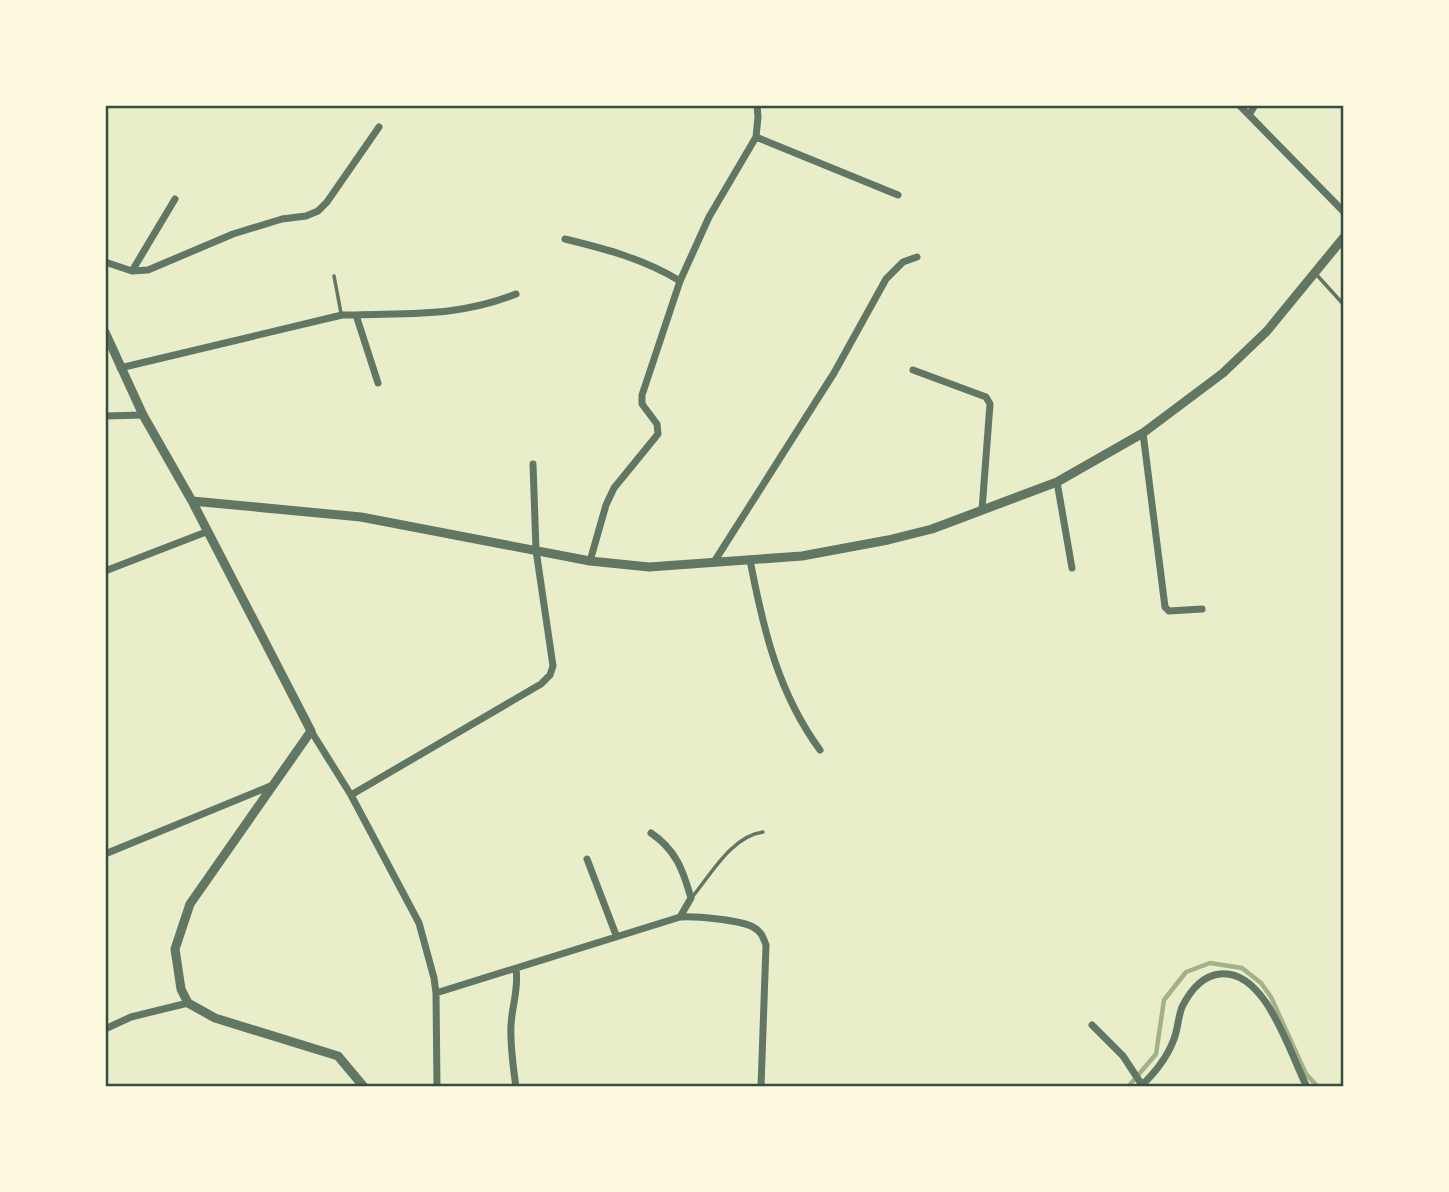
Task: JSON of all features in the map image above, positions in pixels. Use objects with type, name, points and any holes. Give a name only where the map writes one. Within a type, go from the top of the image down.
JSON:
[{"type":"street","points":[[590,561],[606,505],[614,488],[658,434],[657,424],[642,404],[642,396],[680,281],[709,217],[755,137],[757,105]]},
{"type":"street","points":[[1239,105],[1344,212]]},
{"type":"street","points":[[1249,114],[1255,105]]},
{"type":"street","points":[[105,262],[132,271],[148,270],[245,230],[318,211],[379,127]]},
{"type":"street","points":[[755,137],[898,195]]},
{"type":"street","points":[[132,271],[175,199]]},
{"type":"street","points":[[192,501],[361,517],[590,561],[649,567],[802,556],[888,540],[932,529],[1057,482],[1143,433],[1223,373],[1267,331],[1344,237]]},
{"type":"street","points":[[565,239],[622,253],[658,268],[680,281]]},
{"type":"street","points":[[715,562],[834,373],[886,279],[902,262],[917,257]]},
{"type":"street","points":[[121,368],[342,315],[439,313],[472,309],[516,294]]},
{"type":"street","points":[[356,315],[378,383]]},
{"type":"street","points":[[105,332],[143,415],[192,501],[311,731],[351,795],[419,923],[436,993],[436,1087]]},
{"type":"street","points":[[913,370],[986,397],[989,404],[982,510]]},
{"type":"street","points":[[105,416],[143,415]]},
{"type":"street","points":[[1143,433],[1165,607],[1169,611],[1202,609]]},
{"type":"street","points":[[351,795],[541,684],[550,675],[553,666],[536,550],[533,464]]},
{"type":"street","points":[[1057,482],[1072,568]]},
{"type":"street","points":[[105,571],[206,532]]},
{"type":"street","points":[[750,560],[775,666],[802,726],[820,750]]},
{"type":"street","points":[[311,731],[190,904],[175,949],[181,989],[187,1003],[215,1018],[338,1056],[364,1087]]},
{"type":"street","points":[[105,854],[276,783]]},
{"type":"street","points":[[651,833],[671,849],[685,877],[691,898],[680,917]]},
{"type":"street","points":[[587,859],[616,935]]},
{"type":"street","points":[[436,993],[680,917],[694,916],[751,925],[761,932],[766,945],[761,1087]]},
{"type":"street","points":[[516,969],[518,985],[512,1013],[511,1043],[516,1087]]},
{"type":"street","points":[[1092,1025],[1123,1056],[1141,1086],[1162,1064],[1175,1038],[1180,1011],[1192,989],[1213,974],[1230,972],[1243,977],[1270,1009],[1307,1087]]},
{"type":"street","points":[[105,1029],[131,1017],[187,1003]]},
{"type":"lane","points":[[1315,273],[1344,304]]},
{"type":"lane","points":[[334,276],[342,315]]},
{"type":"lane","points":[[691,898],[740,841],[753,833],[763,832]]},
{"type":"waterway","points":[[1128,1087],[1156,1054],[1164,1000],[1186,972],[1210,963],[1242,968],[1261,983],[1271,997],[1306,1074],[1318,1087]]}]
